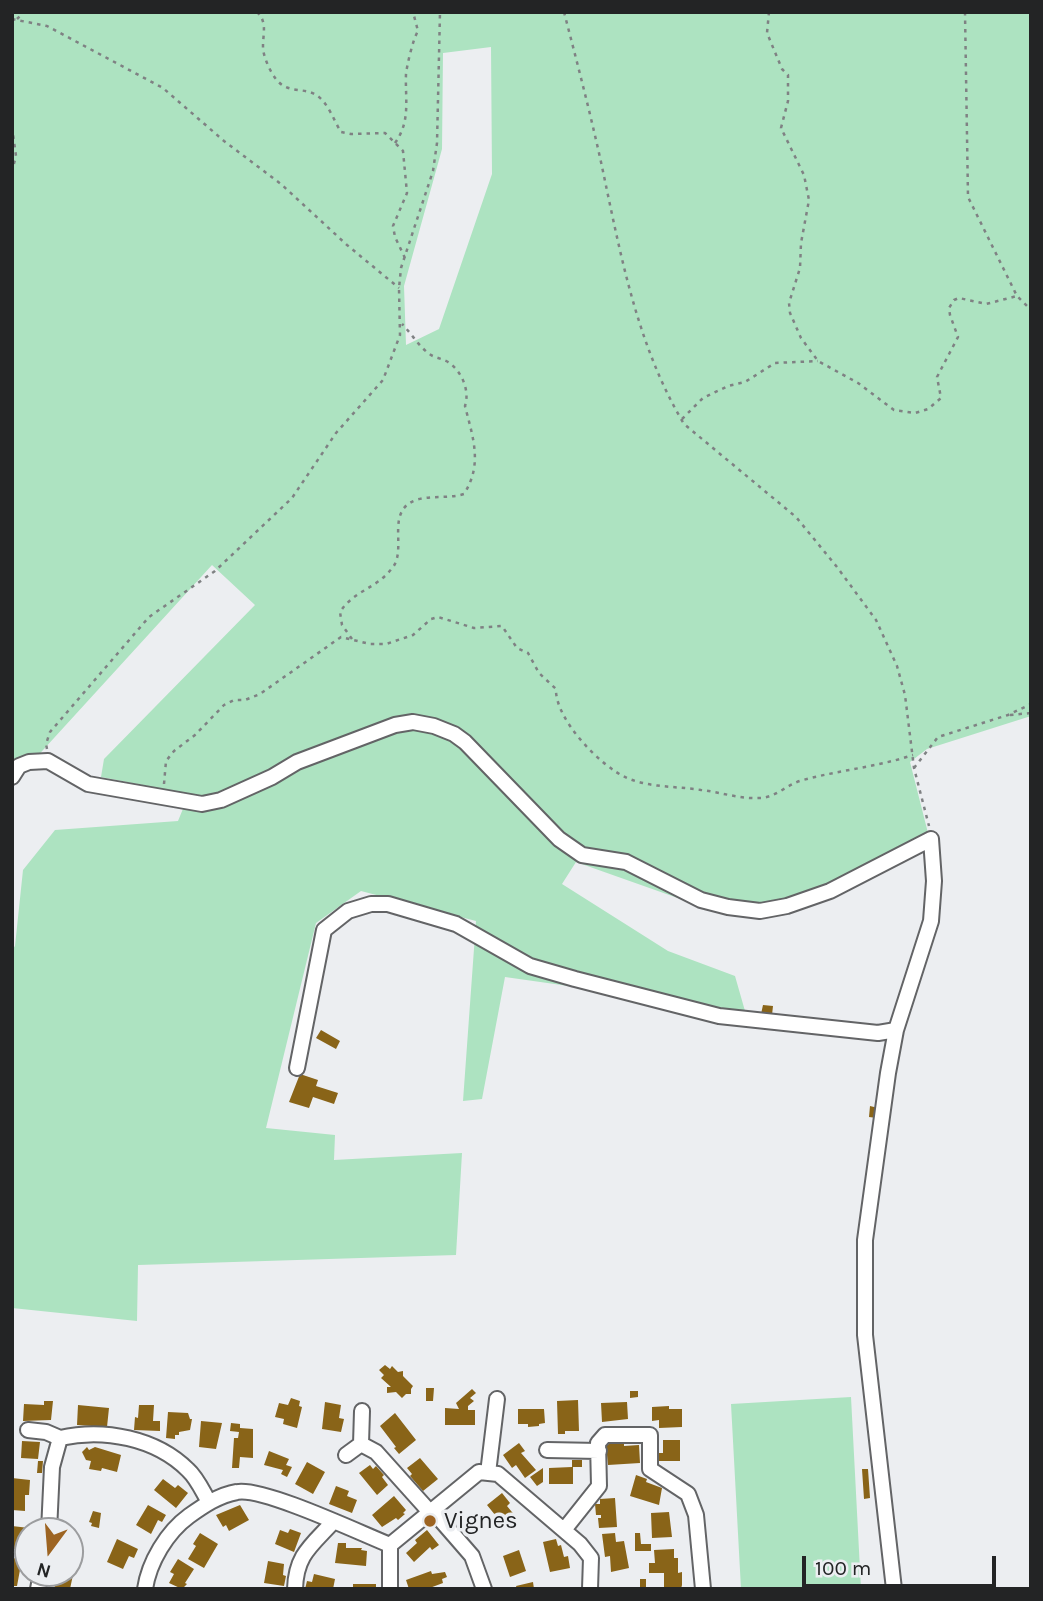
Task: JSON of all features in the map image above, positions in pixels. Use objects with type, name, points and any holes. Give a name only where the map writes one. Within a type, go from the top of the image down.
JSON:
[{"type":"street","points":[[12,777],[19,766],[29,762],[48,761],[89,784],[202,804],[221,800],[272,777],[297,762],[395,724],[413,722],[444,729],[465,742],[559,839],[582,855],[626,862],[701,900],[760,911],[787,906],[831,891],[931,839],[934,881],[930,921],[896,1030],[865,1240],[865,1335],[894,1589]]},
{"type":"street","points":[[297,1068],[324,930],[348,911],[371,904],[388,904],[456,924],[530,966],[719,1016],[878,1033],[896,1030]]},
{"type":"street","points":[[488,1473],[497,1399]]},
{"type":"street","points":[[361,1444],[362,1411]]},
{"type":"street","points":[[28,1430],[47,1432],[60,1438],[76,1434],[122,1437],[150,1444],[171,1455],[191,1472],[209,1502]]},
{"type":"street","points":[[564,1530],[599,1486],[598,1443],[605,1435],[650,1435],[650,1469],[688,1494],[696,1515],[704,1589]]},
{"type":"street","points":[[50,1517],[52,1468],[60,1438]]},
{"type":"street","points":[[346,1455],[361,1444]]},
{"type":"street","points":[[361,1444],[376,1452],[472,1556],[482,1588]]},
{"type":"street","points":[[547,1450],[599,1451]]},
{"type":"street","points":[[390,1545],[479,1472],[498,1474],[580,1544],[591,1558],[590,1589]]},
{"type":"street","points":[[145,1589],[160,1550],[176,1526],[209,1502],[237,1492],[272,1497],[390,1545]]},
{"type":"street","points":[[295,1589],[299,1560],[333,1522]]},
{"type":"street","points":[[390,1545],[390,1589]]},
{"type":"path","points":[[15,19],[24,12]]},
{"type":"path","points":[[257,12],[264,23],[263,53],[277,81],[296,91],[315,93],[324,102],[341,131],[351,134],[384,133],[403,151],[407,193],[393,226],[405,258]]},
{"type":"path","points":[[395,143],[403,132],[407,119],[406,71],[413,39],[418,31],[413,12]]},
{"type":"path","points":[[48,761],[46,744],[50,732],[149,617],[215,571],[292,498],[336,433],[383,380],[400,335],[399,288],[405,258],[435,162],[440,12]]},
{"type":"path","points":[[564,12],[591,119],[625,275],[641,328],[672,405],[681,419],[796,517],[876,620],[897,666],[905,695],[915,768],[931,839]]},
{"type":"path","points":[[769,12],[767,33],[782,69],[788,75],[788,101],[781,128],[804,175],[809,200],[801,243],[800,268],[789,303],[790,313],[801,338],[818,361],[858,383],[894,410],[907,413],[928,409],[941,398],[937,377],[947,354],[957,341],[949,307],[954,300],[959,298],[986,304],[1017,296]]},
{"type":"path","points":[[965,12],[968,197],[1017,296],[1030,309]]},
{"type":"path","points":[[15,19],[47,26],[163,88],[224,141],[281,184],[347,245],[399,288]]},
{"type":"path","points":[[12,127],[16,156],[12,171]]},
{"type":"path","points":[[352,639],[342,625],[340,612],[348,600],[378,582],[399,558],[397,533],[401,512],[417,500],[453,498],[464,494],[475,470],[472,431],[465,406],[467,399],[462,378],[447,361],[435,358],[425,351],[400,322]]},
{"type":"path","points":[[681,419],[703,398],[727,386],[745,382],[775,363],[818,361]]},
{"type":"path","points":[[169,799],[164,782],[166,761],[224,705],[260,694],[341,637],[370,644],[398,641],[413,635],[431,619],[438,617],[474,628],[502,626],[517,648],[528,653],[539,673],[556,689],[555,699],[577,735],[614,771],[628,778],[669,788],[699,789],[761,799],[774,796],[801,780],[884,765],[913,755]]},
{"type":"path","points":[[915,768],[938,737],[1008,715],[1031,704]]},
{"type":"path","points":[[1008,715],[1031,713]]},
{"type":"green space","points":[[12,12],[1031,12],[1031,716],[927,749],[910,762],[929,837],[800,899],[720,913],[576,862],[562,884],[668,951],[735,976],[745,1011],[505,977],[482,1099],[463,1101],[476,921],[361,891],[316,923],[266,1128],[335,1135],[334,1160],[462,1153],[456,1255],[138,1265],[137,1321],[12,1308],[12,950],[15,946],[23,870],[55,830],[178,821],[189,794],[101,777],[104,759],[255,605],[212,565],[12,784]],"holes":[[[491,47],[492,174],[439,329],[406,345],[404,286],[442,149],[443,53]]]},
{"type":"green space","points":[[851,1397],[861,1589],[741,1589],[731,1404]]},
{"type":"building","points":[[763,1005],[773,1006],[772,1015],[761,1014]]},
{"type":"building","points":[[321,1030],[340,1041],[336,1049],[316,1038]]},
{"type":"building","points":[[300,1074],[318,1080],[316,1086],[338,1093],[334,1104],[313,1097],[309,1108],[289,1102]]},
{"type":"building","points":[[870,1106],[878,1108],[877,1118],[869,1117]]},
{"type":"building","points":[[385,1365],[390,1369],[392,1366],[398,1372],[403,1371],[403,1376],[413,1386],[411,1394],[402,1398],[396,1392],[387,1393],[387,1387],[391,1387],[381,1378],[384,1375],[379,1370]]},
{"type":"building","points":[[426,1388],[434,1388],[433,1401],[426,1401]]},
{"type":"building","points":[[472,1389],[476,1393],[470,1398],[474,1401],[468,1406],[468,1410],[475,1410],[475,1425],[445,1425],[445,1408],[459,1409],[456,1403]]},
{"type":"building","points":[[630,1391],[638,1391],[638,1397],[630,1398]]},
{"type":"building","points":[[291,1398],[300,1401],[299,1406],[302,1407],[297,1428],[283,1424],[284,1419],[275,1417],[279,1403],[288,1405]]},
{"type":"building","points":[[578,1400],[579,1431],[558,1434],[557,1401]]},
{"type":"building","points":[[44,1401],[53,1401],[51,1420],[23,1421],[24,1404],[44,1405]]},
{"type":"building","points":[[325,1402],[341,1405],[339,1418],[344,1419],[341,1432],[322,1429]]},
{"type":"building","points":[[627,1402],[628,1419],[602,1422],[601,1403]]},
{"type":"building","points":[[78,1405],[109,1408],[107,1427],[77,1425]]},
{"type":"building","points":[[139,1405],[154,1405],[153,1421],[160,1421],[160,1431],[134,1430]]},
{"type":"building","points":[[669,1406],[669,1409],[682,1409],[682,1427],[659,1428],[659,1420],[652,1421],[652,1407]]},
{"type":"building","points":[[518,1409],[544,1409],[545,1423],[528,1427],[528,1424],[518,1424]]},
{"type":"building","points":[[168,1412],[188,1413],[192,1419],[190,1430],[179,1432],[175,1439],[166,1438]]},
{"type":"building","points":[[395,1413],[416,1440],[399,1454],[380,1426]]},
{"type":"building","points":[[201,1421],[222,1423],[216,1449],[199,1447]]},
{"type":"building","points":[[231,1423],[240,1424],[240,1428],[253,1429],[253,1458],[240,1457],[239,1468],[232,1468],[234,1438],[238,1438],[239,1432],[230,1431]]},
{"type":"building","points":[[663,1440],[680,1440],[680,1461],[659,1461],[659,1453],[663,1453]]},
{"type":"building","points":[[22,1441],[40,1442],[38,1459],[21,1458]]},
{"type":"building","points":[[609,1442],[624,1442],[624,1446],[639,1445],[640,1463],[608,1465],[606,1445]]},
{"type":"building","points":[[519,1443],[525,1451],[521,1453],[536,1470],[525,1478],[516,1465],[512,1468],[503,1455]]},
{"type":"building","points":[[87,1447],[89,1450],[95,1447],[121,1455],[117,1472],[102,1468],[101,1471],[89,1469],[91,1461],[86,1460],[82,1452]]},
{"type":"building","points":[[269,1451],[289,1459],[286,1465],[292,1467],[287,1477],[281,1474],[283,1470],[264,1465]]},
{"type":"building","points":[[420,1458],[438,1479],[423,1491],[410,1476],[412,1474],[407,1468]]},
{"type":"building","points":[[572,1460],[582,1460],[582,1467],[573,1467],[573,1484],[549,1484],[549,1468],[572,1467]]},
{"type":"building","points":[[38,1461],[43,1461],[42,1473],[37,1473]]},
{"type":"building","points":[[307,1462],[325,1472],[313,1494],[295,1484]]},
{"type":"building","points":[[370,1465],[373,1469],[376,1466],[388,1485],[377,1495],[359,1473]]},
{"type":"building","points":[[543,1468],[543,1482],[537,1486],[530,1477]]},
{"type":"building","points":[[862,1469],[868,1469],[870,1498],[864,1499]]},
{"type":"building","points":[[636,1475],[662,1488],[659,1505],[630,1496]]},
{"type":"building","points":[[12,1478],[30,1480],[29,1495],[25,1495],[25,1511],[12,1510]]},
{"type":"building","points":[[163,1479],[188,1493],[176,1508],[154,1490]]},
{"type":"building","points":[[336,1486],[349,1491],[347,1496],[357,1500],[352,1513],[329,1504]]},
{"type":"building","points":[[502,1493],[510,1503],[507,1506],[516,1517],[504,1526],[487,1505]]},
{"type":"building","points":[[394,1496],[406,1510],[403,1513],[405,1514],[382,1527],[372,1515]]},
{"type":"building","points":[[615,1498],[617,1527],[599,1528],[598,1518],[601,1518],[601,1515],[596,1515],[595,1504],[600,1504],[600,1499]]},
{"type":"building","points":[[148,1505],[166,1515],[162,1522],[158,1520],[151,1534],[136,1525]]},
{"type":"building","points":[[240,1505],[249,1520],[229,1531],[226,1525],[223,1527],[216,1515]]},
{"type":"building","points":[[93,1511],[101,1513],[99,1528],[91,1526],[92,1523],[89,1522]]},
{"type":"building","points":[[669,1512],[672,1537],[652,1538],[651,1513]]},
{"type":"building","points":[[12,1526],[14,1549],[12,1549]]},
{"type":"building","points":[[290,1529],[301,1533],[294,1552],[275,1544],[280,1530],[288,1533]]},
{"type":"building","points":[[427,1530],[439,1545],[432,1550],[430,1547],[414,1562],[406,1553],[417,1543],[415,1540]]},
{"type":"building","points":[[200,1533],[218,1544],[204,1568],[188,1559]]},
{"type":"building","points":[[615,1533],[616,1542],[624,1541],[629,1568],[611,1572],[610,1556],[605,1557],[602,1534]]},
{"type":"building","points":[[635,1533],[640,1533],[641,1544],[651,1544],[651,1551],[635,1551]]},
{"type":"building","points":[[117,1539],[138,1549],[134,1558],[129,1556],[123,1569],[107,1562]]},
{"type":"building","points":[[556,1539],[558,1546],[561,1545],[564,1557],[568,1556],[570,1568],[550,1572],[543,1542]]},
{"type":"building","points":[[338,1543],[346,1543],[346,1548],[362,1548],[361,1550],[367,1551],[366,1566],[335,1563]]},
{"type":"building","points":[[674,1549],[674,1558],[678,1558],[678,1573],[682,1572],[681,1589],[664,1589],[664,1573],[649,1573],[649,1563],[655,1563],[654,1550]]},
{"type":"building","points":[[519,1550],[526,1571],[510,1577],[503,1556]]},
{"type":"building","points":[[12,1558],[14,1586],[12,1586]]},
{"type":"building","points":[[178,1559],[194,1569],[182,1589],[169,1583],[174,1574],[170,1572]]},
{"type":"building","points":[[268,1561],[284,1564],[284,1586],[264,1583]]},
{"type":"building","points":[[431,1571],[432,1574],[445,1572],[447,1577],[442,1579],[443,1583],[427,1589],[409,1589],[406,1580]]},
{"type":"building","points":[[314,1574],[335,1579],[333,1589],[305,1589],[307,1581],[312,1582]]},
{"type":"building","points":[[640,1579],[646,1579],[646,1589],[640,1589]]},
{"type":"building","points":[[533,1582],[534,1589],[517,1589],[516,1586]]},
{"type":"building","points":[[353,1584],[376,1584],[376,1589],[353,1589]]},
{"type":"building","points":[[54,1587],[70,1587],[70,1589]]},
{"type":"place","name":"Vignes","points":[[430,1521]]}]
